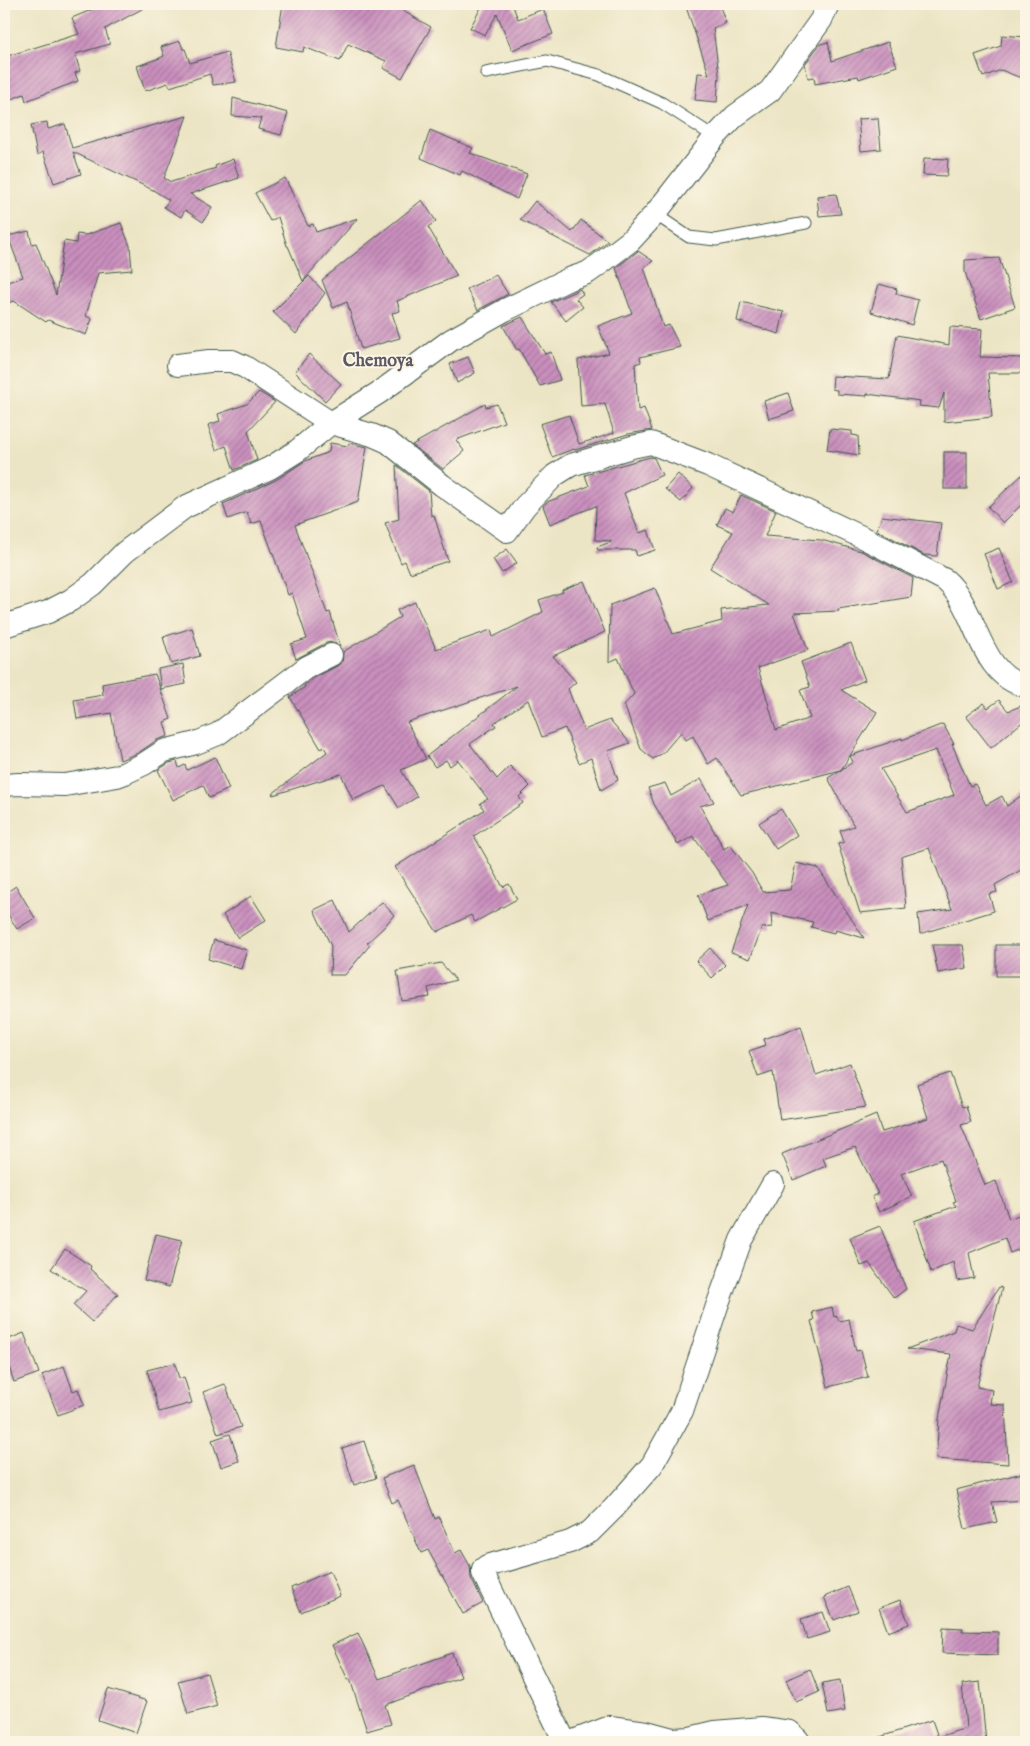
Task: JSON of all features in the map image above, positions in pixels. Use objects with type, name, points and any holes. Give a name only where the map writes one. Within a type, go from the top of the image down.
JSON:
[{"type":"street","points":[[4,626],[48,612],[72,600],[93,584],[125,552],[185,507],[270,468],[451,340],[505,310],[569,279],[587,273],[597,266],[630,241],[655,214],[715,137],[734,116],[770,91],[822,20],[828,4]]},
{"type":"street","points":[[178,365],[209,361],[232,361],[245,367],[274,384],[331,424],[372,435],[388,442],[442,485],[507,531],[541,488],[555,475],[571,465],[650,443],[708,465],[849,531],[945,580],[955,591],[970,618],[983,648],[996,668],[1016,682],[1026,686]]},
{"type":"street","points":[[4,785],[65,785],[117,776],[144,764],[164,751],[196,743],[218,734],[307,666],[331,655]]},
{"type":"street","points":[[565,1742],[483,1573],[484,1569],[487,1566],[570,1542],[590,1532],[614,1508],[652,1464],[682,1411],[741,1240],[773,1184]]},
{"type":"street","points":[[571,1742],[610,1727],[647,1732],[673,1739],[690,1738],[715,1732],[762,1728],[790,1732],[798,1740],[797,1742]]},
{"type":"lane","points":[[486,73],[547,61],[599,75],[662,103],[715,137]]},
{"type":"lane","points":[[655,214],[689,237],[716,240],[806,223]]},
{"type":"building","points":[[105,4],[151,4],[105,29],[110,44],[75,54],[80,71],[75,73],[78,81],[26,101],[24,94],[4,102],[4,57],[79,34],[72,18]]},
{"type":"building","points":[[283,4],[391,4],[431,27],[402,78],[383,68],[386,61],[348,44],[340,61],[304,47],[303,52],[276,47]]},
{"type":"building","points":[[483,4],[512,4],[518,19],[543,9],[553,34],[512,50],[497,14],[485,35],[470,28]]},
{"type":"building","points":[[685,4],[719,4],[726,23],[713,28],[719,75],[717,102],[695,100],[698,73],[709,74]]},
{"type":"building","points":[[1002,35],[1026,37],[1026,80],[1001,70],[983,77],[975,55],[1001,46]]},
{"type":"building","points":[[180,41],[190,63],[227,52],[236,82],[213,85],[210,74],[170,87],[168,83],[145,91],[137,66],[164,56],[161,47]]},
{"type":"building","points":[[828,42],[832,61],[888,42],[897,66],[859,79],[858,76],[815,84],[814,77],[808,78],[805,64],[820,44]]},
{"type":"building","points":[[233,98],[288,113],[281,135],[258,129],[261,118],[232,116]]},
{"type":"building","points":[[187,116],[164,178],[171,182],[216,168],[215,166],[233,159],[239,178],[190,194],[212,207],[203,222],[185,210],[181,217],[164,207],[169,200],[153,190],[73,152],[81,174],[54,183],[43,152],[37,155],[31,125],[47,122],[48,129],[65,124],[72,148]]},
{"type":"building","points":[[878,118],[881,149],[861,151],[858,119]]},
{"type":"building","points":[[430,130],[473,148],[470,153],[527,174],[517,199],[462,171],[460,175],[421,158]]},
{"type":"building","points":[[924,158],[948,159],[947,176],[923,175]]},
{"type":"building","points":[[285,178],[308,226],[313,224],[316,232],[358,218],[303,281],[287,246],[278,217],[270,221],[255,193]]},
{"type":"building","points":[[836,194],[841,214],[819,216],[817,196]]},
{"type":"building","points":[[422,200],[436,221],[428,227],[457,276],[397,301],[400,311],[392,313],[400,338],[361,349],[347,302],[333,308],[322,280]]},
{"type":"building","points":[[535,201],[572,232],[581,220],[608,241],[590,255],[520,220]]},
{"type":"building","points":[[121,223],[130,246],[132,270],[98,273],[86,316],[92,319],[86,335],[48,320],[46,322],[14,301],[4,304],[4,283],[23,277],[8,236],[29,231],[32,244],[36,243],[56,295],[64,241],[76,243],[77,234],[86,235]]},
{"type":"building","points":[[638,251],[653,261],[644,267],[663,327],[669,325],[680,347],[640,357],[641,362],[635,364],[638,410],[644,408],[652,430],[628,434],[552,457],[540,424],[569,415],[579,444],[614,433],[605,404],[581,406],[578,360],[609,353],[598,326],[632,313],[616,268]]},
{"type":"building","points":[[999,258],[1015,307],[981,319],[965,272],[965,260]]},
{"type":"building","points":[[496,275],[508,294],[478,310],[467,289]]},
{"type":"building","points":[[309,276],[325,293],[296,334],[273,312]]},
{"type":"building","points":[[879,284],[897,289],[896,294],[918,300],[912,325],[871,312]]},
{"type":"building","points":[[580,289],[583,294],[576,299],[583,307],[566,321],[551,302]]},
{"type":"building","points":[[741,302],[784,312],[779,334],[737,321]]},
{"type":"building","points":[[522,317],[545,354],[551,352],[560,380],[540,386],[519,349],[517,350],[503,326]]},
{"type":"building","points":[[950,327],[982,329],[980,357],[1022,358],[1022,373],[988,373],[992,417],[944,422],[944,393],[939,408],[919,406],[920,401],[867,394],[867,396],[837,394],[837,390],[832,389],[833,376],[889,379],[897,335],[949,345]]},
{"type":"building","points":[[309,354],[341,384],[325,401],[295,372]]},
{"type":"building","points":[[468,357],[475,373],[457,383],[450,364]]},
{"type":"building","points":[[259,392],[275,402],[248,431],[257,460],[234,470],[226,446],[216,450],[208,425],[220,421],[218,414],[247,404]]},
{"type":"building","points":[[788,393],[794,411],[769,419],[764,401]]},
{"type":"building","points":[[485,404],[486,407],[497,404],[504,422],[456,440],[464,451],[443,469],[412,445]]},
{"type":"building","points":[[830,429],[852,431],[852,435],[858,436],[859,455],[827,450]]},
{"type":"building","points":[[330,443],[348,446],[349,443],[367,447],[358,502],[295,525],[327,613],[330,612],[340,646],[332,642],[326,643],[296,659],[291,644],[307,639],[292,593],[288,595],[261,521],[251,524],[247,512],[228,519],[223,504],[276,480],[305,461],[329,452]]},
{"type":"building","points":[[944,452],[967,452],[967,489],[944,489]]},
{"type":"building","points":[[650,457],[654,458],[662,475],[624,493],[639,533],[648,530],[655,550],[637,556],[635,550],[598,550],[597,547],[611,541],[595,540],[596,506],[550,524],[543,506],[547,502],[589,486],[585,475]]},
{"type":"building","points":[[396,465],[429,491],[431,516],[434,515],[448,561],[410,573],[405,561],[401,563],[385,523],[399,519]]},
{"type":"building","points":[[1026,471],[1026,504],[1020,506],[1003,523],[988,507]]},
{"type":"building","points":[[678,474],[693,488],[681,502],[665,489]]},
{"type":"building","points":[[741,495],[776,511],[765,536],[821,540],[861,551],[913,578],[911,597],[838,609],[839,611],[794,613],[808,650],[758,668],[776,730],[810,718],[800,690],[810,687],[801,662],[851,643],[865,680],[841,690],[877,712],[841,770],[741,795],[717,758],[708,764],[693,736],[686,740],[681,732],[663,753],[653,759],[641,749],[624,705],[634,694],[618,658],[609,662],[610,605],[655,588],[673,634],[722,621],[721,610],[769,605],[710,568],[733,532],[717,525],[725,508],[733,512]]},
{"type":"building","points":[[882,516],[941,523],[937,556],[924,555],[877,530]]},
{"type":"building","points":[[999,548],[1013,582],[998,589],[984,554]]},
{"type":"building","points":[[507,549],[517,563],[502,573],[493,559]]},
{"type":"building","points":[[584,581],[605,632],[553,656],[576,682],[568,689],[584,730],[610,720],[630,743],[608,751],[618,780],[601,790],[591,758],[579,763],[565,728],[542,737],[528,700],[494,723],[496,726],[470,744],[497,779],[510,766],[530,786],[519,797],[523,803],[474,836],[503,887],[509,884],[517,899],[475,922],[471,915],[437,932],[395,867],[484,810],[480,803],[488,799],[458,760],[450,766],[446,760],[435,767],[427,756],[517,686],[407,722],[426,759],[401,770],[417,797],[399,808],[385,786],[353,800],[341,774],[272,794],[327,752],[324,747],[321,749],[290,697],[314,678],[342,662],[343,652],[400,617],[397,610],[415,602],[436,649],[491,630],[493,637],[543,612],[539,600],[563,592],[562,590]]},
{"type":"building","points":[[192,628],[200,656],[171,664],[163,637]]},
{"type":"building","points":[[183,664],[186,684],[161,689],[158,669]]},
{"type":"building","points":[[155,674],[171,719],[164,722],[168,736],[157,740],[138,753],[120,760],[111,713],[77,719],[74,700],[103,695],[102,684]]},
{"type":"building","points":[[999,700],[1008,711],[1026,704],[1026,719],[991,748],[966,716],[984,703],[988,708]]},
{"type":"building","points":[[943,724],[954,744],[952,744],[970,786],[975,784],[986,805],[1002,796],[1007,806],[1026,792],[1026,867],[995,885],[997,892],[989,894],[994,911],[920,934],[918,914],[952,909],[929,848],[901,857],[906,908],[860,913],[838,844],[844,842],[840,831],[854,826],[828,778],[853,762],[850,756],[902,738],[902,740]],"holes":[[[936,750],[954,795],[907,812],[881,769]]]},
{"type":"building","points":[[215,757],[229,789],[209,798],[203,785],[173,800],[158,770],[169,763],[177,761],[179,768],[185,765],[187,770]]},
{"type":"building","points":[[701,779],[714,802],[700,806],[724,849],[730,845],[752,873],[763,892],[790,890],[796,863],[818,868],[864,938],[835,930],[834,933],[811,927],[813,922],[771,913],[772,927],[762,928],[750,959],[731,952],[748,905],[708,921],[698,895],[728,885],[693,836],[678,845],[654,804],[648,788],[665,783],[671,796]]},
{"type":"building","points":[[781,809],[797,835],[776,849],[759,823]]},
{"type":"building","points":[[16,886],[35,918],[17,929],[4,908],[4,894]]},
{"type":"building","points":[[251,896],[266,920],[238,938],[223,915]]},
{"type":"building","points":[[335,900],[349,932],[382,902],[394,915],[367,943],[370,945],[345,975],[330,975],[331,946],[314,910]]},
{"type":"building","points":[[214,940],[247,950],[241,969],[208,959]]},
{"type":"building","points":[[932,945],[963,945],[967,968],[938,973]]},
{"type":"building","points":[[996,945],[1026,945],[1026,976],[996,976]]},
{"type":"building","points":[[710,948],[725,965],[712,978],[696,961]]},
{"type":"building","points":[[441,963],[456,980],[428,988],[430,997],[402,1001],[397,971]]},
{"type":"building","points":[[801,1026],[816,1075],[850,1063],[866,1107],[780,1120],[773,1072],[758,1077],[749,1051],[766,1045],[764,1039]]},
{"type":"building","points":[[950,1073],[962,1107],[966,1106],[971,1122],[961,1125],[985,1185],[996,1181],[1009,1219],[1026,1212],[1026,1247],[1010,1253],[1005,1238],[969,1253],[974,1278],[957,1281],[953,1262],[931,1272],[914,1221],[956,1206],[953,1202],[956,1201],[941,1159],[901,1174],[912,1196],[879,1212],[872,1197],[878,1194],[855,1147],[823,1158],[826,1166],[793,1180],[782,1154],[876,1115],[882,1132],[928,1118],[917,1084]]},
{"type":"building","points":[[880,1226],[906,1289],[894,1298],[869,1263],[861,1266],[850,1238]]},
{"type":"building","points":[[156,1234],[182,1240],[169,1287],[144,1280]]},
{"type":"building","points":[[65,1249],[91,1266],[90,1269],[118,1294],[92,1322],[73,1305],[86,1291],[51,1269]]},
{"type":"building","points":[[999,1287],[1002,1288],[977,1387],[992,1390],[990,1404],[1005,1405],[1008,1464],[936,1459],[939,1419],[951,1354],[907,1349],[954,1331],[956,1324],[972,1329]]},
{"type":"building","points":[[832,1307],[834,1317],[837,1316],[839,1321],[849,1319],[856,1351],[861,1350],[868,1377],[828,1387],[811,1321],[814,1320],[812,1312]]},
{"type":"building","points":[[24,1333],[39,1373],[14,1382],[4,1352],[4,1341]]},
{"type":"building","points":[[175,1363],[179,1379],[184,1377],[192,1403],[159,1412],[147,1370]]},
{"type":"building","points":[[64,1366],[73,1391],[78,1389],[84,1405],[58,1415],[42,1375]]},
{"type":"building","points":[[225,1384],[241,1427],[218,1434],[203,1392]]},
{"type":"building","points":[[230,1434],[239,1461],[221,1467],[212,1440]]},
{"type":"building","points":[[364,1441],[376,1478],[354,1485],[342,1448]]},
{"type":"building","points":[[414,1465],[435,1519],[439,1517],[455,1553],[461,1550],[470,1566],[471,1578],[483,1603],[463,1614],[428,1550],[421,1553],[398,1500],[392,1503],[382,1478]]},
{"type":"building","points":[[1026,1472],[1026,1500],[992,1502],[997,1522],[965,1529],[956,1490]]},
{"type":"building","points":[[330,1571],[340,1596],[301,1612],[291,1588]]},
{"type":"building","points":[[848,1587],[858,1611],[834,1620],[824,1597]]},
{"type":"building","points":[[900,1600],[909,1624],[888,1632],[879,1608]]},
{"type":"building","points":[[823,1612],[830,1632],[807,1639],[801,1619]]},
{"type":"building","points":[[943,1627],[963,1628],[962,1631],[998,1632],[998,1655],[942,1653]]},
{"type":"building","points":[[358,1633],[379,1679],[452,1653],[461,1677],[385,1705],[391,1724],[367,1731],[350,1679],[348,1680],[332,1645]]},
{"type":"building","points":[[810,1669],[819,1692],[796,1702],[786,1680]]},
{"type":"building","points":[[207,1673],[217,1706],[188,1714],[178,1681]]},
{"type":"building","points":[[840,1680],[845,1711],[828,1714],[822,1683]]},
{"type":"building","points":[[980,1682],[986,1742],[875,1742],[874,1739],[932,1720],[938,1737],[966,1728],[962,1684]]},
{"type":"building","points":[[108,1689],[147,1701],[136,1733],[98,1720]]},
{"type":"district","name":"Chemoya","points":[[378,360]]}]
